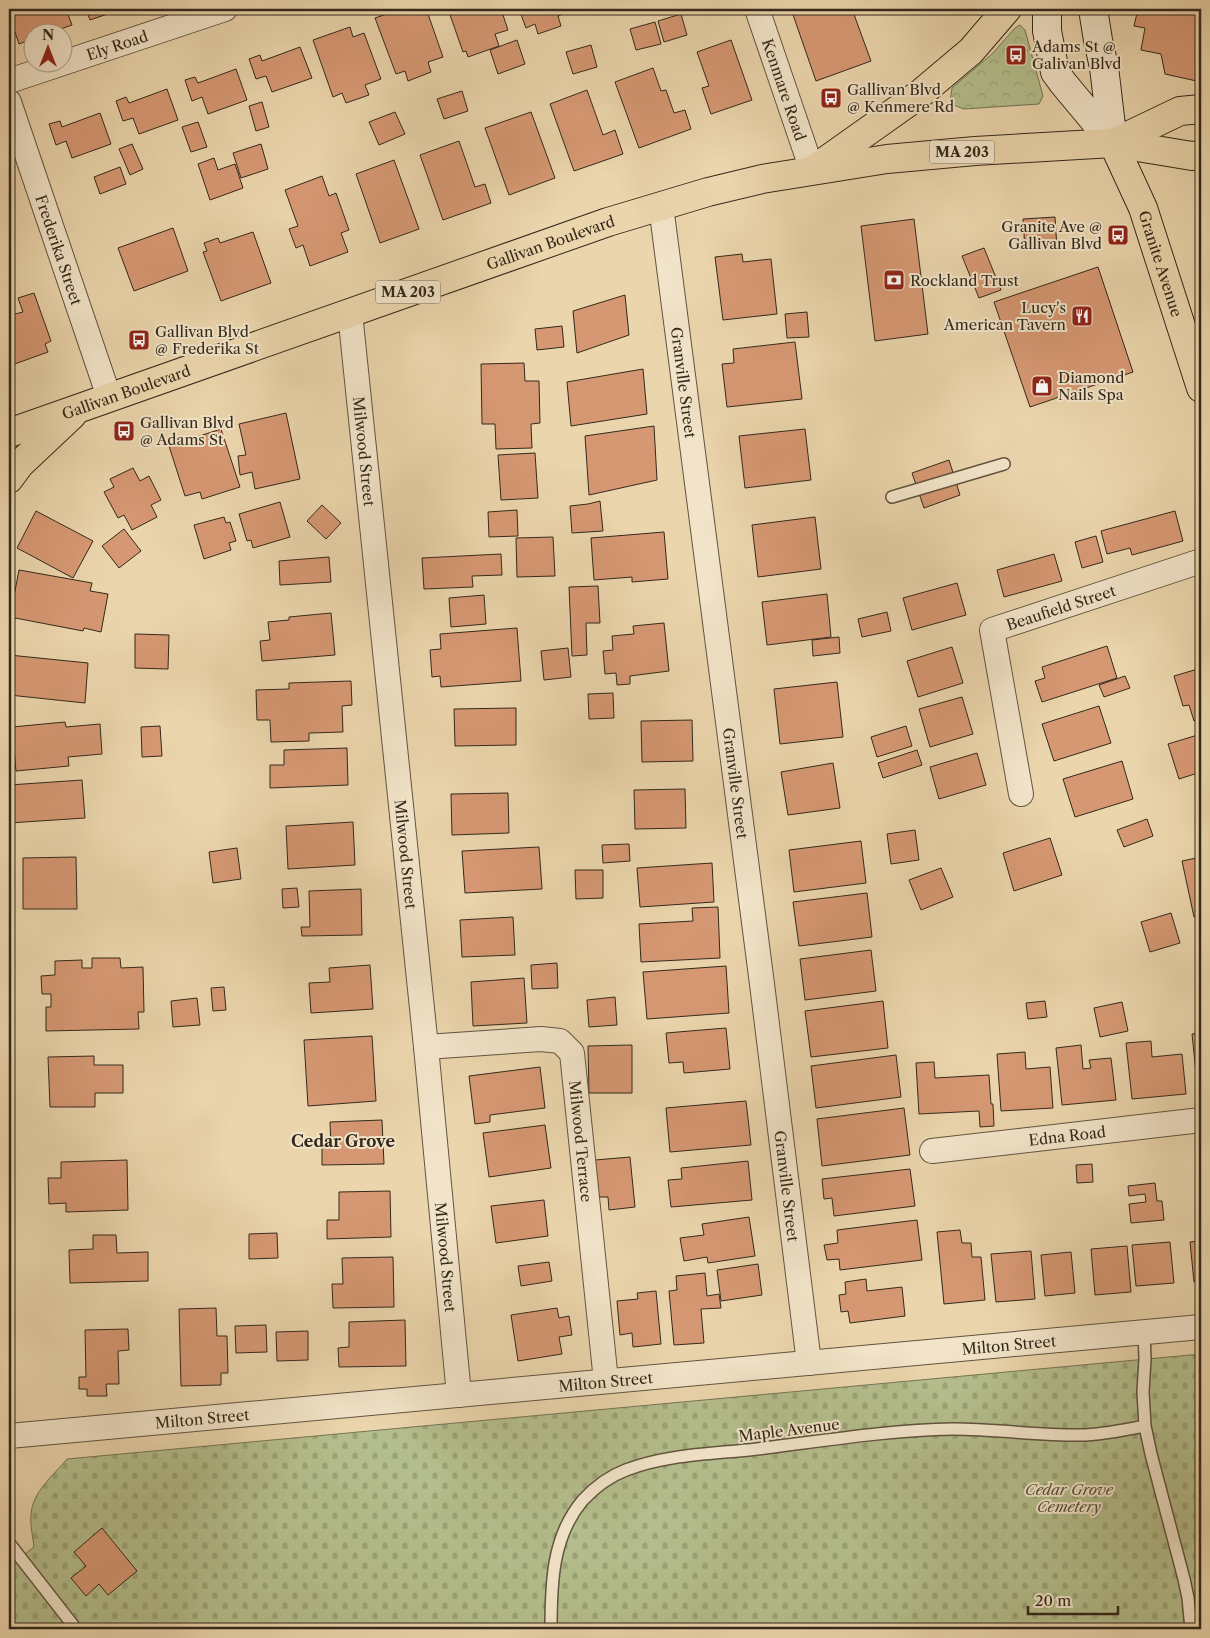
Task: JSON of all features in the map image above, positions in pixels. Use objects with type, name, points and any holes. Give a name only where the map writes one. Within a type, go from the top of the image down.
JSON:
[{"type":"highway","points":[[812,170],[920,94],[971,51],[1007,9]]},
{"type":"highway","name":"Gallivan Boulevard","points":[[1113,143],[1180,111],[1201,109]]},
{"type":"highway","name":"Gallivan Boulevard","points":[[9,433],[608,222],[747,183],[812,170],[930,154],[1113,143],[1192,156],[1201,155]]},
{"type":"highway","name":"Granite Avenue","points":[[1113,143],[1143,208],[1201,388]]},
{"type":"highway","points":[[9,480],[20,464],[79,408]]},
{"type":"main road","points":[[1046,9],[1047,31],[1055,72],[1113,143]]},
{"type":"main road","points":[[1093,9],[1104,67],[1113,143]]},
{"type":"street","name":"Ely Road","points":[[9,81],[225,9]]},
{"type":"street","name":"Kenmare Road","points":[[757,9],[812,170]]},
{"type":"street","name":"Frederika Street","points":[[9,102],[109,397]]},
{"type":"street","name":"Granville Street","points":[[661,206],[809,1362]]},
{"type":"street","name":"Milwood Street","points":[[350,312],[426,1047],[459,1395]]},
{"type":"street","name":"Beaufield Street","points":[[1021,794],[992,630],[1201,562]]},
{"type":"street","name":"Milwood Terrace","points":[[426,1047],[541,1039],[560,1041],[572,1053],[606,1381]]},
{"type":"street","name":"Edna Road","points":[[932,1151],[1201,1120]]},
{"type":"street","name":"Milton Street","points":[[9,1436],[1201,1327]]},
{"type":"lane","points":[[892,497],[1004,464]]},
{"type":"lane","points":[[1144,1332],[1143,1392],[1145,1426],[1184,1579],[1191,1629]]},
{"type":"lane","name":"Maple Avenue","points":[[551,1629],[552,1580],[559,1544],[566,1527],[573,1513],[595,1489],[608,1478],[625,1470],[677,1458],[911,1431],[956,1429],[1083,1435],[1108,1433],[1145,1426]]},
{"type":"lane","points":[[9,1544],[76,1629]]},
{"type":"lane","points":[[64,1615],[66,1629]]},
{"type":"green space","points":[[1020,25],[1025,30],[1043,96],[1039,104],[964,109],[950,102],[952,88],[992,54],[1015,28]]},
{"type":"green space","name":"Cedar Grove Cemetery","points":[[1201,1354],[1201,1629],[9,1629],[9,1562],[16,1561],[34,1547],[31,1519],[35,1499],[44,1485],[67,1459]]},
{"type":"building","points":[[9,9],[66,9],[71,22],[22,22],[22,43],[19,44]]},
{"type":"building","points":[[86,9],[122,9],[90,20]]},
{"type":"building","points":[[401,9],[414,9],[416,15],[427,11],[443,57],[428,62],[431,72],[408,81],[405,71],[396,74],[375,18]]},
{"type":"building","points":[[448,9],[501,9],[508,30],[495,34],[499,46],[468,57],[466,51],[463,52]]},
{"type":"building","points":[[519,9],[573,10],[558,16],[561,26],[538,34],[535,24],[526,28]]},
{"type":"building","points":[[593,9],[614,9],[596,15]]},
{"type":"building","points":[[791,9],[852,9],[871,61],[816,81]]},
{"type":"building","points":[[1138,9],[1201,9],[1201,82],[1165,74],[1161,54],[1141,50],[1145,28],[1134,26]]},
{"type":"building","points":[[681,14],[687,35],[664,42],[658,21]]},
{"type":"building","points":[[655,22],[661,44],[636,50],[630,29]]},
{"type":"building","points":[[350,27],[353,37],[364,33],[381,79],[365,85],[369,95],[346,103],[342,93],[333,97],[313,40]]},
{"type":"building","points":[[517,40],[525,64],[498,74],[490,50]]},
{"type":"building","points":[[731,40],[752,100],[711,114],[702,88],[709,86],[697,52]]},
{"type":"building","points":[[591,45],[597,67],[573,74],[566,52]]},
{"type":"building","points":[[300,47],[312,78],[272,92],[266,76],[256,79],[249,59],[260,55],[262,61]]},
{"type":"building","points":[[653,68],[661,91],[666,90],[674,113],[685,110],[691,129],[639,148],[615,82]]},
{"type":"building","points":[[236,69],[247,100],[208,114],[202,97],[192,101],[185,80],[195,77],[198,83]]},
{"type":"building","points":[[167,89],[178,120],[139,134],[133,118],[123,121],[116,101],[126,97],[129,103]]},
{"type":"building","points":[[587,90],[603,135],[615,130],[623,154],[574,171],[550,104]]},
{"type":"building","points":[[462,91],[468,111],[444,119],[437,99]]},
{"type":"building","points":[[262,102],[269,127],[256,131],[249,106]]},
{"type":"building","points":[[395,112],[405,134],[379,145],[369,122]]},
{"type":"building","points":[[531,112],[555,178],[509,195],[485,128]]},
{"type":"building","points":[[100,113],[111,144],[72,158],[66,141],[56,145],[49,124],[60,121],[62,127]]},
{"type":"building","points":[[198,122],[207,147],[191,152],[182,127]]},
{"type":"building","points":[[459,141],[475,187],[485,184],[491,203],[443,220],[420,155]]},
{"type":"building","points":[[132,144],[143,169],[130,175],[119,149]]},
{"type":"building","points":[[261,144],[268,169],[241,178],[233,153]]},
{"type":"building","points":[[214,158],[218,170],[235,164],[243,188],[210,200],[198,164]]},
{"type":"building","points":[[394,160],[419,229],[380,243],[356,174]]},
{"type":"building","points":[[120,167],[126,184],[100,194],[94,177]]},
{"type":"building","points":[[322,176],[329,196],[336,193],[349,230],[341,233],[348,252],[310,266],[303,245],[296,248],[289,229],[298,226],[285,190]]},
{"type":"building","points":[[1055,217],[1057,248],[1025,249],[1023,219]]},
{"type":"building","name":"Rockland Trust","points":[[914,219],[928,334],[875,341],[861,226]]},
{"type":"building","points":[[173,228],[188,271],[134,291],[118,248]]},
{"type":"building","points":[[253,232],[271,283],[221,301],[203,252],[207,251],[204,243],[218,238],[220,243]]},
{"type":"building","points":[[984,248],[1001,290],[979,298],[962,256]]},
{"type":"building","points":[[742,254],[743,262],[771,259],[777,314],[723,320],[715,257]]},
{"type":"building","points":[[1098,267],[1133,372],[1030,407],[994,302]]},
{"type":"building","points":[[34,293],[51,341],[45,344],[48,352],[9,366],[9,296],[15,314],[23,312],[18,298]]},
{"type":"building","points":[[625,295],[629,335],[577,353],[573,311]]},
{"type":"building","points":[[807,312],[809,337],[787,338],[785,314]]},
{"type":"building","points":[[562,326],[564,347],[537,350],[535,329]]},
{"type":"building","points":[[795,342],[802,399],[727,407],[722,364],[734,363],[733,349]]},
{"type":"building","points":[[524,363],[525,381],[539,381],[540,423],[531,424],[532,448],[496,449],[495,424],[482,424],[481,364]]},
{"type":"building","points":[[643,369],[647,414],[571,426],[567,382]]},
{"type":"building","points":[[286,413],[300,479],[255,489],[252,472],[240,475],[238,456],[246,455],[239,424]]},
{"type":"building","points":[[654,426],[657,480],[589,495],[585,436]]},
{"type":"building","points":[[221,429],[240,487],[202,499],[200,492],[185,496],[169,446]]},
{"type":"building","points":[[805,429],[811,480],[745,488],[739,436]]},
{"type":"building","points":[[535,453],[538,498],[501,500],[498,455]]},
{"type":"building","points":[[949,460],[960,495],[924,508],[912,473]]},
{"type":"building","points":[[133,468],[140,481],[149,476],[161,500],[151,505],[157,517],[132,530],[124,515],[118,518],[104,492],[114,487],[110,479]]},
{"type":"building","points":[[600,501],[603,531],[572,533],[570,506]]},
{"type":"building","points":[[280,502],[290,537],[253,548],[251,540],[247,541],[239,514]]},
{"type":"building","points":[[322,505],[341,523],[326,539],[307,521]]},
{"type":"building","points":[[517,510],[518,536],[489,537],[488,512]]},
{"type":"building","points":[[36,511],[93,541],[73,578],[17,548]]},
{"type":"building","points":[[1175,511],[1183,541],[1132,555],[1130,548],[1107,554],[1101,531]]},
{"type":"building","points":[[224,517],[226,523],[230,522],[236,541],[229,543],[231,550],[204,559],[194,525]]},
{"type":"building","points":[[815,517],[821,569],[758,577],[752,525]]},
{"type":"building","points":[[124,529],[141,551],[119,568],[102,546]]},
{"type":"building","points":[[664,532],[668,579],[632,582],[632,577],[594,580],[591,538]]},
{"type":"building","points":[[1096,536],[1103,562],[1082,568],[1075,542]]},
{"type":"building","points":[[553,537],[555,576],[517,577],[516,538]]},
{"type":"building","points":[[501,554],[502,575],[472,576],[473,587],[424,589],[422,558]]},
{"type":"building","points":[[1054,554],[1062,581],[1004,597],[997,570]]},
{"type":"building","points":[[329,557],[331,582],[280,585],[279,561]]},
{"type":"building","points":[[19,570],[92,583],[90,591],[108,594],[101,632],[84,628],[83,631],[10,617]]},
{"type":"building","points":[[957,583],[966,615],[912,630],[903,598]]},
{"type":"building","points":[[598,586],[600,623],[586,623],[587,655],[572,656],[569,587]]},
{"type":"building","points":[[827,594],[831,637],[767,645],[762,602]]},
{"type":"building","points":[[484,595],[486,624],[451,627],[449,598]]},
{"type":"building","points":[[887,612],[891,631],[862,637],[858,619]]},
{"type":"building","points":[[331,613],[335,655],[262,661],[260,641],[270,640],[268,622],[289,620],[289,617]]},
{"type":"building","points":[[664,623],[669,671],[630,676],[630,684],[617,685],[616,673],[605,674],[603,651],[613,650],[612,636],[634,634],[633,626]]},
{"type":"building","points":[[517,628],[521,681],[441,687],[440,676],[432,677],[430,650],[441,649],[440,634]]},
{"type":"building","points":[[135,634],[169,635],[168,669],[135,668]]},
{"type":"building","points":[[839,637],[840,653],[813,656],[812,640]]},
{"type":"building","points":[[1107,646],[1117,678],[1042,702],[1035,681],[1045,678],[1042,667]]},
{"type":"building","points":[[952,647],[963,683],[918,697],[907,661]]},
{"type":"building","points":[[568,648],[571,677],[544,680],[541,651]]},
{"type":"building","points":[[9,655],[88,663],[85,703],[9,695]]},
{"type":"building","points":[[1201,668],[1201,719],[1194,721],[1189,705],[1183,706],[1174,676]]},
{"type":"building","points":[[1125,676],[1130,688],[1104,697],[1099,685]]},
{"type":"building","points":[[351,681],[352,705],[342,706],[343,732],[309,733],[309,741],[271,742],[270,720],[257,720],[256,690],[289,689],[289,683]]},
{"type":"building","points":[[837,682],[843,737],[780,744],[774,689]]},
{"type":"building","points":[[613,693],[614,718],[589,719],[588,694]]},
{"type":"building","points":[[962,697],[973,734],[930,747],[919,709]]},
{"type":"building","points":[[1099,706],[1111,743],[1054,761],[1042,724]]},
{"type":"building","points":[[516,708],[516,745],[455,746],[454,709]]},
{"type":"building","points":[[692,720],[693,761],[642,762],[641,721]]},
{"type":"building","points":[[65,722],[66,727],[100,724],[102,754],[68,757],[69,766],[16,771],[12,727]]},
{"type":"building","points":[[160,726],[162,756],[142,757],[141,727]]},
{"type":"building","points":[[906,726],[912,746],[877,757],[871,737]]},
{"type":"building","points":[[1201,734],[1201,772],[1179,779],[1168,744]]},
{"type":"building","points":[[347,748],[348,785],[270,788],[270,765],[284,765],[284,750]]},
{"type":"building","points":[[917,750],[922,765],[883,778],[878,763]]},
{"type":"building","points":[[977,753],[986,785],[939,799],[930,767]]},
{"type":"building","points":[[1122,761],[1133,799],[1075,817],[1063,779]]},
{"type":"building","points":[[833,763],[840,808],[788,815],[781,772]]},
{"type":"building","points":[[82,780],[85,818],[9,823],[9,785]]},
{"type":"building","points":[[685,789],[686,828],[635,829],[634,790]]},
{"type":"building","points":[[508,793],[509,833],[452,835],[451,794]]},
{"type":"building","points":[[1147,819],[1153,836],[1124,847],[1117,830]]},
{"type":"building","points":[[353,822],[355,865],[288,869],[286,826]]},
{"type":"building","points":[[915,830],[919,860],[891,864],[887,834]]},
{"type":"building","points":[[1050,838],[1062,875],[1014,891],[1003,853]]},
{"type":"building","points":[[861,841],[866,883],[794,892],[789,850]]},
{"type":"building","points":[[629,844],[630,861],[603,863],[602,845]]},
{"type":"building","points":[[539,847],[542,889],[465,893],[462,851]]},
{"type":"building","points":[[237,848],[241,879],[213,883],[209,852]]},
{"type":"building","points":[[76,857],[77,909],[23,909],[23,858]]},
{"type":"building","points":[[1201,857],[1201,916],[1194,917],[1182,861]]},
{"type":"building","points":[[712,863],[714,902],[640,907],[637,868]]},
{"type":"building","points":[[941,868],[953,897],[921,910],[909,880]]},
{"type":"building","points":[[575,870],[603,870],[603,898],[576,899]]},
{"type":"building","points":[[297,888],[299,907],[283,908],[282,889]]},
{"type":"building","points":[[361,889],[362,935],[302,936],[301,927],[310,927],[309,891]]},
{"type":"building","points":[[867,893],[872,937],[799,946],[793,902]]},
{"type":"building","points":[[718,907],[720,958],[641,962],[639,924],[693,921],[692,908]]},
{"type":"building","points":[[1171,913],[1180,943],[1150,952],[1141,922]]},
{"type":"building","points":[[513,917],[515,955],[462,957],[460,920]]},
{"type":"building","points":[[871,950],[876,991],[805,1000],[800,959]]},
{"type":"building","points":[[92,958],[120,958],[121,968],[143,967],[144,1012],[138,1012],[139,1029],[46,1031],[46,1007],[51,1007],[51,994],[42,994],[41,976],[55,975],[55,961],[82,960],[82,968],[92,968]]},
{"type":"building","points":[[557,963],[558,988],[532,989],[531,965]]},
{"type":"building","points":[[370,965],[373,1009],[311,1013],[309,983],[330,982],[329,968]]},
{"type":"building","points":[[726,966],[729,1013],[647,1019],[643,972]]},
{"type":"building","points":[[524,978],[527,1023],[473,1026],[471,982]]},
{"type":"building","points":[[224,987],[226,1010],[213,1011],[211,988]]},
{"type":"building","points":[[615,997],[617,1025],[589,1027],[587,1000]]},
{"type":"building","points":[[197,998],[200,1025],[173,1027],[171,1001]]},
{"type":"building","points":[[883,1001],[888,1048],[811,1057],[805,1011]]},
{"type":"building","points":[[1045,1001],[1047,1017],[1028,1019],[1026,1003]]},
{"type":"building","points":[[1122,1002],[1128,1031],[1100,1037],[1094,1008]]},
{"type":"building","points":[[726,1028],[730,1069],[684,1073],[683,1062],[669,1063],[666,1033]]},
{"type":"building","points":[[1201,1033],[1201,1092],[1198,1092],[1192,1034]]},
{"type":"building","points":[[372,1036],[376,1101],[308,1106],[304,1040]]},
{"type":"building","points":[[1151,1041],[1152,1057],[1182,1054],[1186,1094],[1132,1099],[1126,1043]]},
{"type":"building","points":[[632,1045],[632,1093],[589,1093],[588,1046]]},
{"type":"building","points":[[1081,1045],[1083,1069],[1091,1068],[1089,1060],[1111,1058],[1116,1100],[1062,1105],[1056,1048]]},
{"type":"building","points":[[1025,1052],[1026,1069],[1050,1067],[1053,1108],[1001,1111],[997,1054]]},
{"type":"building","points":[[896,1055],[901,1097],[816,1108],[811,1066]]},
{"type":"building","points":[[94,1056],[94,1065],[123,1065],[123,1093],[95,1093],[95,1107],[50,1107],[48,1057]]},
{"type":"building","points":[[934,1062],[935,1078],[989,1075],[994,1126],[980,1127],[979,1111],[919,1114],[916,1063]]},
{"type":"building","points":[[540,1067],[545,1108],[490,1115],[490,1122],[475,1124],[469,1076]]},
{"type":"building","points":[[746,1101],[751,1145],[670,1152],[666,1108]]},
{"type":"building","points":[[904,1108],[910,1155],[822,1166],[817,1119]]},
{"type":"building","points":[[382,1120],[384,1164],[322,1165],[322,1146],[331,1146],[330,1122]]},
{"type":"building","points":[[545,1125],[551,1168],[489,1177],[483,1133]]},
{"type":"building","points":[[630,1157],[635,1207],[609,1210],[608,1197],[599,1197],[595,1160]]},
{"type":"building","points":[[127,1160],[128,1210],[66,1212],[66,1203],[49,1204],[48,1178],[61,1178],[61,1162]]},
{"type":"building","points":[[748,1161],[752,1200],[671,1207],[668,1180],[682,1179],[681,1168]]},
{"type":"building","points":[[1092,1164],[1093,1182],[1077,1183],[1076,1165]]},
{"type":"building","points":[[910,1169],[915,1206],[834,1216],[832,1198],[824,1199],[822,1179]]},
{"type":"building","points":[[1155,1183],[1157,1201],[1162,1201],[1164,1220],[1131,1223],[1129,1204],[1146,1202],[1145,1194],[1129,1196],[1128,1186]]},
{"type":"building","points":[[390,1191],[391,1237],[327,1239],[327,1220],[339,1220],[339,1192]]},
{"type":"building","points":[[544,1200],[548,1236],[496,1243],[491,1206]]},
{"type":"building","points":[[749,1217],[755,1256],[708,1263],[707,1257],[684,1261],[680,1238],[704,1235],[702,1224]]},
{"type":"building","points":[[917,1220],[922,1260],[840,1270],[839,1259],[827,1260],[824,1245],[838,1243],[837,1230]]},
{"type":"building","points":[[960,1230],[962,1243],[971,1243],[972,1257],[981,1257],[985,1300],[944,1304],[937,1232]]},
{"type":"building","points":[[277,1233],[278,1258],[249,1259],[249,1234]]},
{"type":"building","points":[[93,1235],[116,1235],[117,1253],[148,1252],[148,1281],[70,1283],[69,1250],[93,1249]]},
{"type":"building","points":[[1201,1241],[1201,1281],[1194,1282],[1190,1242]]},
{"type":"building","points":[[1170,1242],[1174,1283],[1136,1286],[1132,1245]]},
{"type":"building","points":[[1127,1246],[1131,1292],[1095,1295],[1091,1249]]},
{"type":"building","points":[[1031,1251],[1035,1299],[996,1302],[991,1254]]},
{"type":"building","points":[[1071,1252],[1075,1293],[1045,1296],[1041,1255]]},
{"type":"building","points":[[393,1257],[394,1307],[333,1308],[332,1284],[343,1284],[342,1258]]},
{"type":"building","points":[[549,1262],[552,1281],[521,1286],[518,1266]]},
{"type":"building","points":[[758,1264],[762,1295],[721,1301],[717,1270]]},
{"type":"building","points":[[705,1273],[707,1296],[719,1294],[721,1308],[701,1309],[704,1343],[674,1345],[669,1291],[677,1290],[676,1276]]},
{"type":"building","points":[[866,1279],[867,1291],[902,1287],[905,1316],[850,1323],[848,1311],[841,1312],[839,1295],[846,1294],[845,1282]]},
{"type":"building","points":[[656,1291],[661,1344],[633,1347],[632,1333],[620,1335],[617,1301],[638,1299],[637,1293]]},
{"type":"building","points":[[216,1308],[217,1336],[227,1336],[228,1373],[221,1373],[221,1385],[181,1386],[179,1309]]},
{"type":"building","points":[[557,1308],[559,1318],[569,1316],[572,1335],[559,1337],[562,1354],[518,1361],[511,1315]]},
{"type":"building","points":[[405,1320],[406,1366],[339,1367],[338,1348],[349,1347],[349,1322]]},
{"type":"building","points":[[266,1325],[267,1352],[236,1353],[235,1326]]},
{"type":"building","points":[[128,1329],[129,1350],[118,1351],[119,1384],[106,1384],[107,1396],[87,1396],[87,1389],[79,1389],[79,1377],[86,1377],[85,1330]]},
{"type":"building","points":[[308,1331],[308,1360],[277,1361],[276,1332]]},
{"type":"building","points":[[102,1528],[137,1571],[108,1595],[99,1584],[86,1596],[71,1578],[86,1566],[74,1552]]},
{"type":"place","name":"Adams St @ Galivan Blvd","points":[[1016,55]]},
{"type":"place","name":"Gallivan Blvd @ Kenmere Rd","points":[[831,98]]},
{"type":"place","name":"Granite Ave @ Gallivan Blvd","points":[[1118,235]]},
{"type":"place","name":"Rockland Trust","points":[[894,280]]},
{"type":"place","name":"Lucy's American Tavern","points":[[1082,316]]},
{"type":"place","name":"Gallivan Blvd @ Frederika St","points":[[139,340]]},
{"type":"place","name":"Diamond Nails Spa","points":[[1042,386]]},
{"type":"place","name":"Gallivan Blvd @ Adams St","points":[[124,431]]},
{"type":"district","name":"Cedar Grove","points":[[343,1141]]}]
